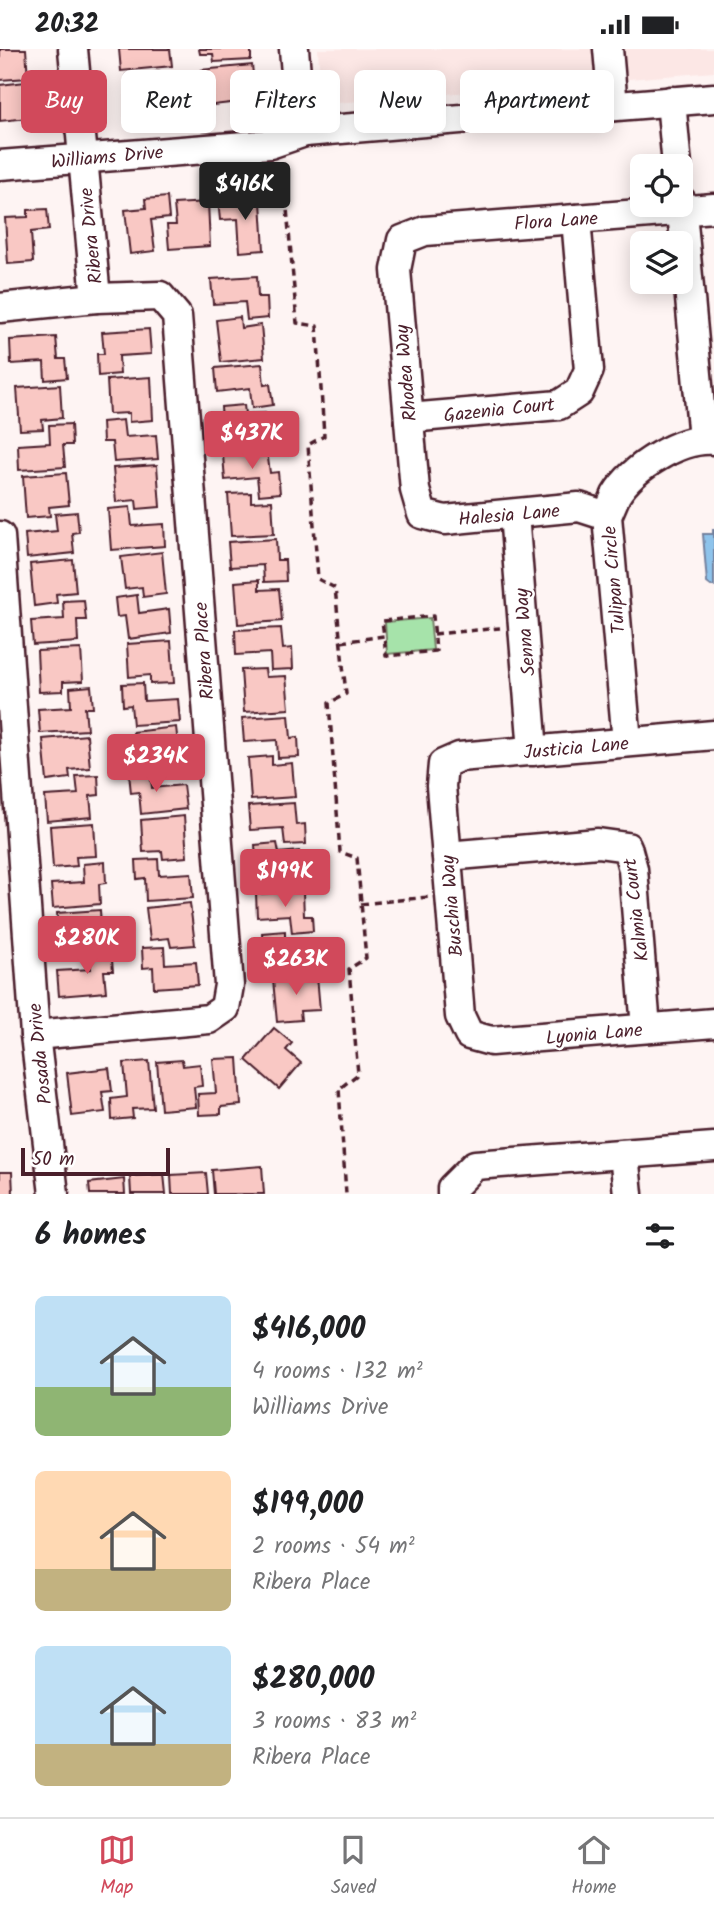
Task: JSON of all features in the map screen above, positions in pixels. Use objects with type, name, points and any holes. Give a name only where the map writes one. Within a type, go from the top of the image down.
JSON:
[{"type":"street","name":"Ribera Drive","points":[[73,49],[96,298]]},
{"type":"street","points":[[293,136],[299,111],[294,49]]},
{"type":"street","points":[[608,49],[609,70]]},
{"type":"street","name":"Williams Drive","points":[[614,106],[714,98]]},
{"type":"street","points":[[671,101],[676,154]]},
{"type":"street","name":"Williams Drive","points":[[0,165],[270,143],[293,136],[460,120]]},
{"type":"street","name":"Flora Lane","points":[[693,207],[714,208]]},
{"type":"street","name":"Flora Lane","points":[[402,244],[402,240],[425,231],[630,212]]},
{"type":"street","points":[[682,217],[708,440]]},
{"type":"street","name":"Gazenia Court","points":[[409,418],[559,405],[579,392],[589,370],[576,219]]},
{"type":"street","name":"Rhodea Way","points":[[402,244],[396,269],[415,489],[419,503]]},
{"type":"street","name":"Ribera Place","points":[[35,1035],[209,1019],[225,1007],[229,985],[177,316],[160,296],[96,298]]},
{"type":"street","points":[[0,308],[96,298]]},
{"type":"street","name":"Tulipan Circle","points":[[627,742],[607,516],[617,493],[646,465],[678,445],[708,440]]},
{"type":"street","name":"Halesia Lane","points":[[419,503],[422,514],[445,520],[579,507],[607,516]]},
{"type":"street","name":"Senna Way","points":[[514,514],[533,751]]},
{"type":"street","name":"Posada Drive","points":[[0,536],[35,1035],[54,1194]]},
{"type":"street","name":"Justicia Lane","points":[[443,768],[443,764],[459,757],[714,734]]},
{"type":"street","name":"Buschia Way","points":[[443,768],[441,786],[460,1016],[469,1035],[474,1037]]},
{"type":"street","name":"Kalmia Court","points":[[447,856],[598,843],[627,847],[633,869],[646,1028]]},
{"type":"street","name":"Lyonia Lane","points":[[474,1037],[491,1041],[714,1023]]},
{"type":"street","points":[[452,1194],[452,1188],[475,1165],[714,1147]]},
{"type":"street","points":[[624,1153],[628,1194]]},
{"type":"path","points":[[293,136],[298,323],[317,326],[324,436],[308,445],[318,579],[335,588],[346,694],[329,703],[340,852],[357,858],[366,958],[349,969],[358,1075],[339,1089],[346,1194]]},
{"type":"path","points":[[433,616],[436,652],[386,656],[384,636],[382,621],[433,616]]},
{"type":"path","points":[[434,634],[523,627]]},
{"type":"path","points":[[341,642],[384,636]]},
{"type":"path","points":[[361,904],[450,895]]},
{"type":"shaded area","points":[[318,49],[714,49],[714,72],[614,80],[614,70],[460,70],[460,93],[446,94],[446,70],[354,70],[354,102],[340,103],[340,70],[319,70]]},
{"type":"green space","points":[[430,618],[433,650],[387,654],[385,622]]},
{"type":"water","points":[[713,530],[714,586],[711,586],[707,583],[703,534],[713,534]]},
{"type":"building","points":[[0,49],[26,49],[27,70],[21,70],[21,78],[0,80]]},
{"type":"building","points":[[119,49],[170,49],[172,66],[121,71]]},
{"type":"building","points":[[199,49],[251,49],[251,60],[214,62],[213,54],[200,54]]},
{"type":"building","points":[[252,65],[253,70],[230,70],[230,103],[216,105],[216,70],[201,70]]},
{"type":"building","points":[[21,83],[21,119],[0,121],[0,85]]},
{"type":"building","points":[[167,197],[169,218],[151,220],[155,251],[130,254],[125,210],[146,208],[145,199]]},
{"type":"building","points":[[241,197],[242,203],[261,202],[264,250],[240,252],[238,219],[220,220],[218,199]]},
{"type":"building","points":[[208,202],[210,246],[169,249],[167,225],[176,225],[174,204]]},
{"type":"building","points":[[47,209],[49,230],[31,232],[33,262],[8,264],[5,218],[28,217],[28,210]]},
{"type":"building","points":[[257,276],[258,297],[267,297],[268,318],[247,320],[245,302],[213,304],[211,279]]},
{"type":"building","points":[[240,317],[241,328],[261,325],[264,358],[221,362],[216,320]]},
{"type":"building","points":[[149,329],[151,354],[119,356],[120,374],[98,376],[97,354],[104,354],[102,332]]},
{"type":"building","points":[[56,337],[58,359],[65,359],[67,378],[45,380],[44,362],[11,364],[10,340]]},
{"type":"building","points":[[262,364],[264,385],[270,384],[273,405],[252,408],[250,388],[217,392],[215,368]]},
{"type":"building","points":[[151,377],[153,420],[129,422],[129,413],[109,414],[107,380]]},
{"type":"building","points":[[60,385],[62,418],[42,420],[43,429],[20,430],[17,388]]},
{"type":"building","points":[[244,405],[245,414],[265,413],[268,446],[224,449],[221,407]]},
{"type":"building","points":[[123,420],[125,437],[156,435],[158,459],[114,462],[112,442],[103,442],[102,422]]},
{"type":"building","points":[[71,424],[72,445],[63,445],[65,467],[19,470],[18,445],[50,443],[49,425]]},
{"type":"building","points":[[267,451],[270,473],[278,472],[280,493],[259,495],[257,477],[225,480],[223,455]]},
{"type":"building","points":[[157,465],[160,507],[137,509],[136,500],[116,502],[113,468]]},
{"type":"building","points":[[66,473],[69,505],[49,507],[50,516],[26,518],[23,476]]},
{"type":"building","points":[[251,493],[251,502],[272,501],[274,534],[231,536],[228,494]]},
{"type":"building","points":[[130,507],[132,526],[164,524],[165,546],[111,550],[108,509]]},
{"type":"building","points":[[77,512],[79,532],[72,533],[74,553],[27,558],[25,534],[57,531],[55,514]]},
{"type":"building","points":[[276,539],[277,560],[285,560],[286,581],[264,582],[263,565],[230,567],[228,542]]},
{"type":"building","points":[[162,552],[166,594],[143,597],[142,587],[125,589],[121,557]]},
{"type":"building","points":[[73,560],[76,592],[56,594],[57,603],[34,606],[30,564]]},
{"type":"building","points":[[259,580],[259,590],[279,589],[282,621],[238,624],[235,582]]},
{"type":"building","points":[[137,595],[139,613],[169,609],[171,633],[128,639],[125,616],[117,617],[115,598]]},
{"type":"building","points":[[84,600],[86,620],[77,620],[78,642],[33,645],[31,621],[64,619],[63,601]]},
{"type":"building","points":[[281,628],[283,649],[292,648],[293,669],[271,670],[270,653],[236,655],[235,630]]},
{"type":"building","points":[[171,641],[174,683],[150,684],[150,675],[129,677],[127,644]]},
{"type":"building","points":[[81,649],[83,681],[63,682],[63,691],[39,692],[37,651]]},
{"type":"building","points":[[265,669],[266,677],[286,676],[289,709],[244,712],[241,670]]},
{"type":"building","points":[[143,683],[144,701],[178,699],[180,722],[133,725],[131,705],[123,706],[122,684]]},
{"type":"building","points":[[91,686],[93,708],[85,708],[87,730],[40,733],[38,709],[71,707],[70,688]]},
{"type":"building","points":[[289,715],[291,738],[298,737],[299,757],[278,758],[277,740],[244,742],[242,718]]},
{"type":"building","points":[[176,727],[181,770],[157,773],[156,763],[137,765],[133,732]]},
{"type":"building","points":[[87,735],[90,768],[69,770],[70,778],[47,781],[43,739]]},
{"type":"building","points":[[272,756],[272,765],[292,763],[295,797],[251,800],[248,758]]},
{"type":"building","points":[[150,770],[152,788],[183,785],[186,809],[141,814],[139,792],[131,793],[129,773]]},
{"type":"building","points":[[98,775],[99,795],[90,796],[92,817],[47,821],[45,796],[78,794],[76,776]]},
{"type":"building","points":[[294,803],[296,825],[305,824],[306,844],[285,845],[283,828],[250,830],[248,806]]},
{"type":"building","points":[[184,816],[187,857],[163,859],[162,851],[143,852],[141,820]]},
{"type":"building","points":[[94,823],[96,856],[76,857],[77,866],[53,868],[50,826]]},
{"type":"building","points":[[277,843],[279,853],[299,851],[302,884],[259,888],[255,845]]},
{"type":"building","points":[[158,859],[159,875],[191,873],[193,898],[146,901],[145,878],[137,879],[136,860]]},
{"type":"building","points":[[105,862],[106,883],[99,884],[100,904],[53,908],[51,884],[84,882],[83,864]]},
{"type":"building","points":[[303,891],[304,916],[312,916],[313,931],[292,933],[290,915],[257,917],[256,894]]},
{"type":"building","points":[[190,903],[195,945],[171,947],[169,938],[150,940],[146,908]]},
{"type":"building","points":[[100,910],[102,944],[83,945],[84,954],[60,956],[57,913]]},
{"type":"building","points":[[285,931],[285,941],[305,939],[308,971],[265,975],[262,933]]},
{"type":"building","points":[[164,947],[165,964],[196,962],[198,985],[154,988],[153,967],[143,968],[142,948]]},
{"type":"building","points":[[111,949],[113,971],[104,971],[106,992],[59,996],[57,971],[91,969],[89,951]]},
{"type":"building","points":[[317,976],[320,1010],[300,1011],[301,1020],[277,1022],[273,980]]},
{"type":"building","points":[[274,1028],[292,1043],[286,1050],[301,1063],[279,1089],[246,1060]]},
{"type":"building","points":[[238,1058],[241,1105],[221,1107],[221,1114],[199,1115],[198,1094],[216,1093],[213,1059]]},
{"type":"building","points":[[182,1060],[183,1066],[200,1064],[202,1086],[194,1087],[196,1107],[161,1110],[157,1062]]},
{"type":"building","points":[[149,1061],[153,1108],[132,1109],[133,1118],[112,1120],[111,1099],[127,1097],[124,1063]]},
{"type":"building","points":[[109,1068],[112,1091],[102,1092],[105,1112],[72,1116],[67,1073]]},
{"type":"building","points":[[262,1166],[264,1194],[214,1194],[212,1170]]},
{"type":"building","points":[[0,1172],[12,1172],[13,1194],[0,1194]]},
{"type":"building","points":[[206,1173],[208,1194],[172,1194],[171,1175]]},
{"type":"building","points":[[164,1174],[166,1194],[131,1194],[130,1176]]},
{"type":"building","points":[[124,1179],[125,1194],[90,1194],[89,1183]]}]
